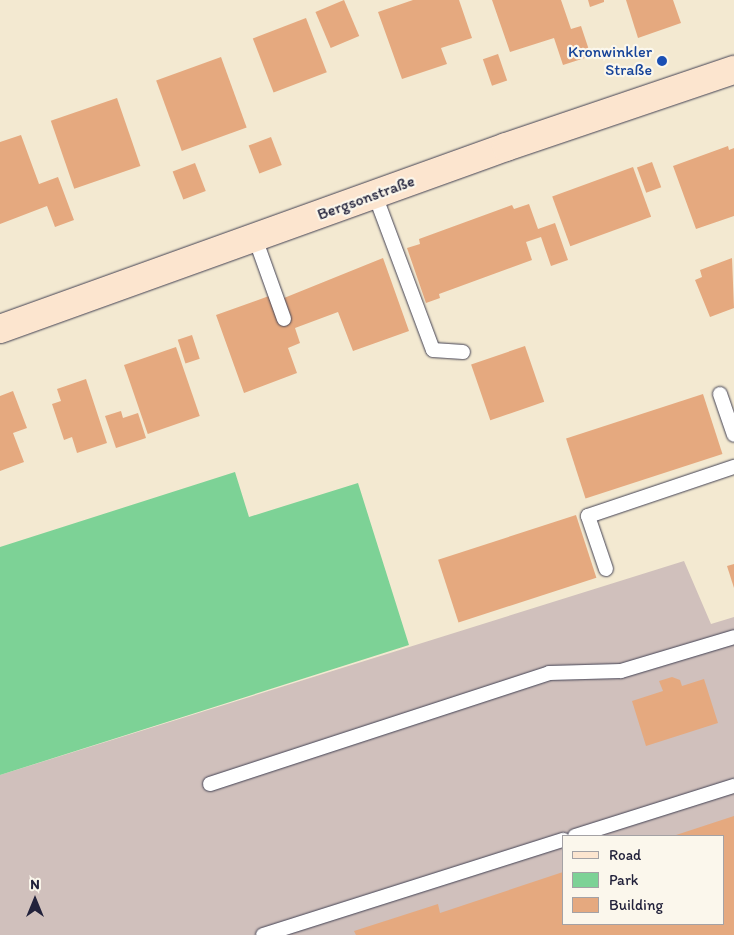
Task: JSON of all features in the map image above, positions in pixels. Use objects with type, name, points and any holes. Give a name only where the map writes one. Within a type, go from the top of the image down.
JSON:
[{"type":"street","name":"Bergsonstraße","points":[[0,329],[375,195],[734,70]]},
{"type":"lane","points":[[375,195],[433,350],[463,352]]},
{"type":"lane","points":[[255,238],[284,319]]},
{"type":"lane","points":[[720,394],[734,435]]},
{"type":"lane","points":[[606,568],[588,516],[734,467]]},
{"type":"lane","points":[[210,784],[549,673],[621,671],[734,637]]},
{"type":"lane","points":[[578,835],[734,786]]},
{"type":"lane","points":[[263,935],[562,840]]},
{"type":"shaded area","points":[[684,561],[711,624],[734,617],[734,935],[0,935],[0,775]]},
{"type":"green space","points":[[235,472],[249,517],[358,483],[409,645],[0,775],[0,547]]},
{"type":"building","points":[[344,0],[359,36],[331,48],[315,12]]},
{"type":"building","points":[[413,0],[459,0],[472,38],[441,48],[447,64],[402,79],[378,12]]},
{"type":"building","points":[[492,0],[561,0],[571,29],[581,26],[591,56],[563,65],[554,38],[510,52]]},
{"type":"building","points":[[588,0],[604,0],[604,2],[590,7]]},
{"type":"building","points":[[626,0],[673,0],[681,23],[638,38]]},
{"type":"building","points":[[306,18],[327,72],[274,93],[253,38]]},
{"type":"building","points":[[498,54],[507,80],[492,86],[483,59]]},
{"type":"building","points":[[221,57],[247,127],[182,151],[156,81]]},
{"type":"building","points":[[117,98],[140,166],[74,189],[51,121]]},
{"type":"building","points":[[21,135],[39,184],[58,177],[74,220],[55,227],[47,206],[0,224],[0,142]]},
{"type":"building","points":[[271,137],[282,165],[259,174],[249,146]]},
{"type":"building","points":[[728,146],[729,150],[734,148],[734,216],[696,229],[673,166]]},
{"type":"building","points":[[652,162],[661,187],[646,193],[637,167]]},
{"type":"building","points":[[195,163],[206,191],[183,200],[173,172]]},
{"type":"building","points":[[633,167],[651,217],[570,246],[552,196]]},
{"type":"building","points":[[529,204],[538,229],[555,223],[568,260],[551,266],[541,237],[526,242],[532,260],[439,294],[440,298],[426,303],[407,248],[420,244],[419,239],[512,205],[514,209]]},
{"type":"building","points":[[383,258],[409,331],[353,351],[338,312],[295,328],[300,343],[288,348],[297,373],[244,393],[216,315],[269,296],[278,321],[291,317],[284,298]]},
{"type":"building","points":[[732,258],[734,308],[710,317],[695,280],[702,277],[700,270]]},
{"type":"building","points":[[192,335],[200,359],[185,363],[178,340]]},
{"type":"building","points":[[525,346],[544,402],[490,420],[471,365]]},
{"type":"building","points":[[176,347],[200,416],[148,434],[124,365]]},
{"type":"building","points":[[86,379],[107,443],[77,453],[72,437],[64,440],[52,404],[61,401],[57,389]]},
{"type":"building","points":[[13,391],[27,428],[13,433],[24,462],[0,471],[0,396]]},
{"type":"building","points":[[703,394],[722,454],[586,498],[566,438]]},
{"type":"building","points":[[121,411],[123,418],[138,413],[146,438],[116,448],[105,416]]},
{"type":"building","points":[[576,515],[596,578],[458,623],[438,560]]},
{"type":"building","points":[[734,564],[734,588],[727,566]]},
{"type":"building","points":[[672,677],[680,680],[682,686],[704,679],[718,723],[646,746],[632,701],[663,691],[659,681]]},
{"type":"building","points":[[734,816],[734,935],[356,935],[354,931],[438,904],[440,913],[562,872],[562,925],[724,925],[724,835],[676,835]]},
{"type":"place","name":"Kronwinkler Straße","points":[[662,61]]}]
